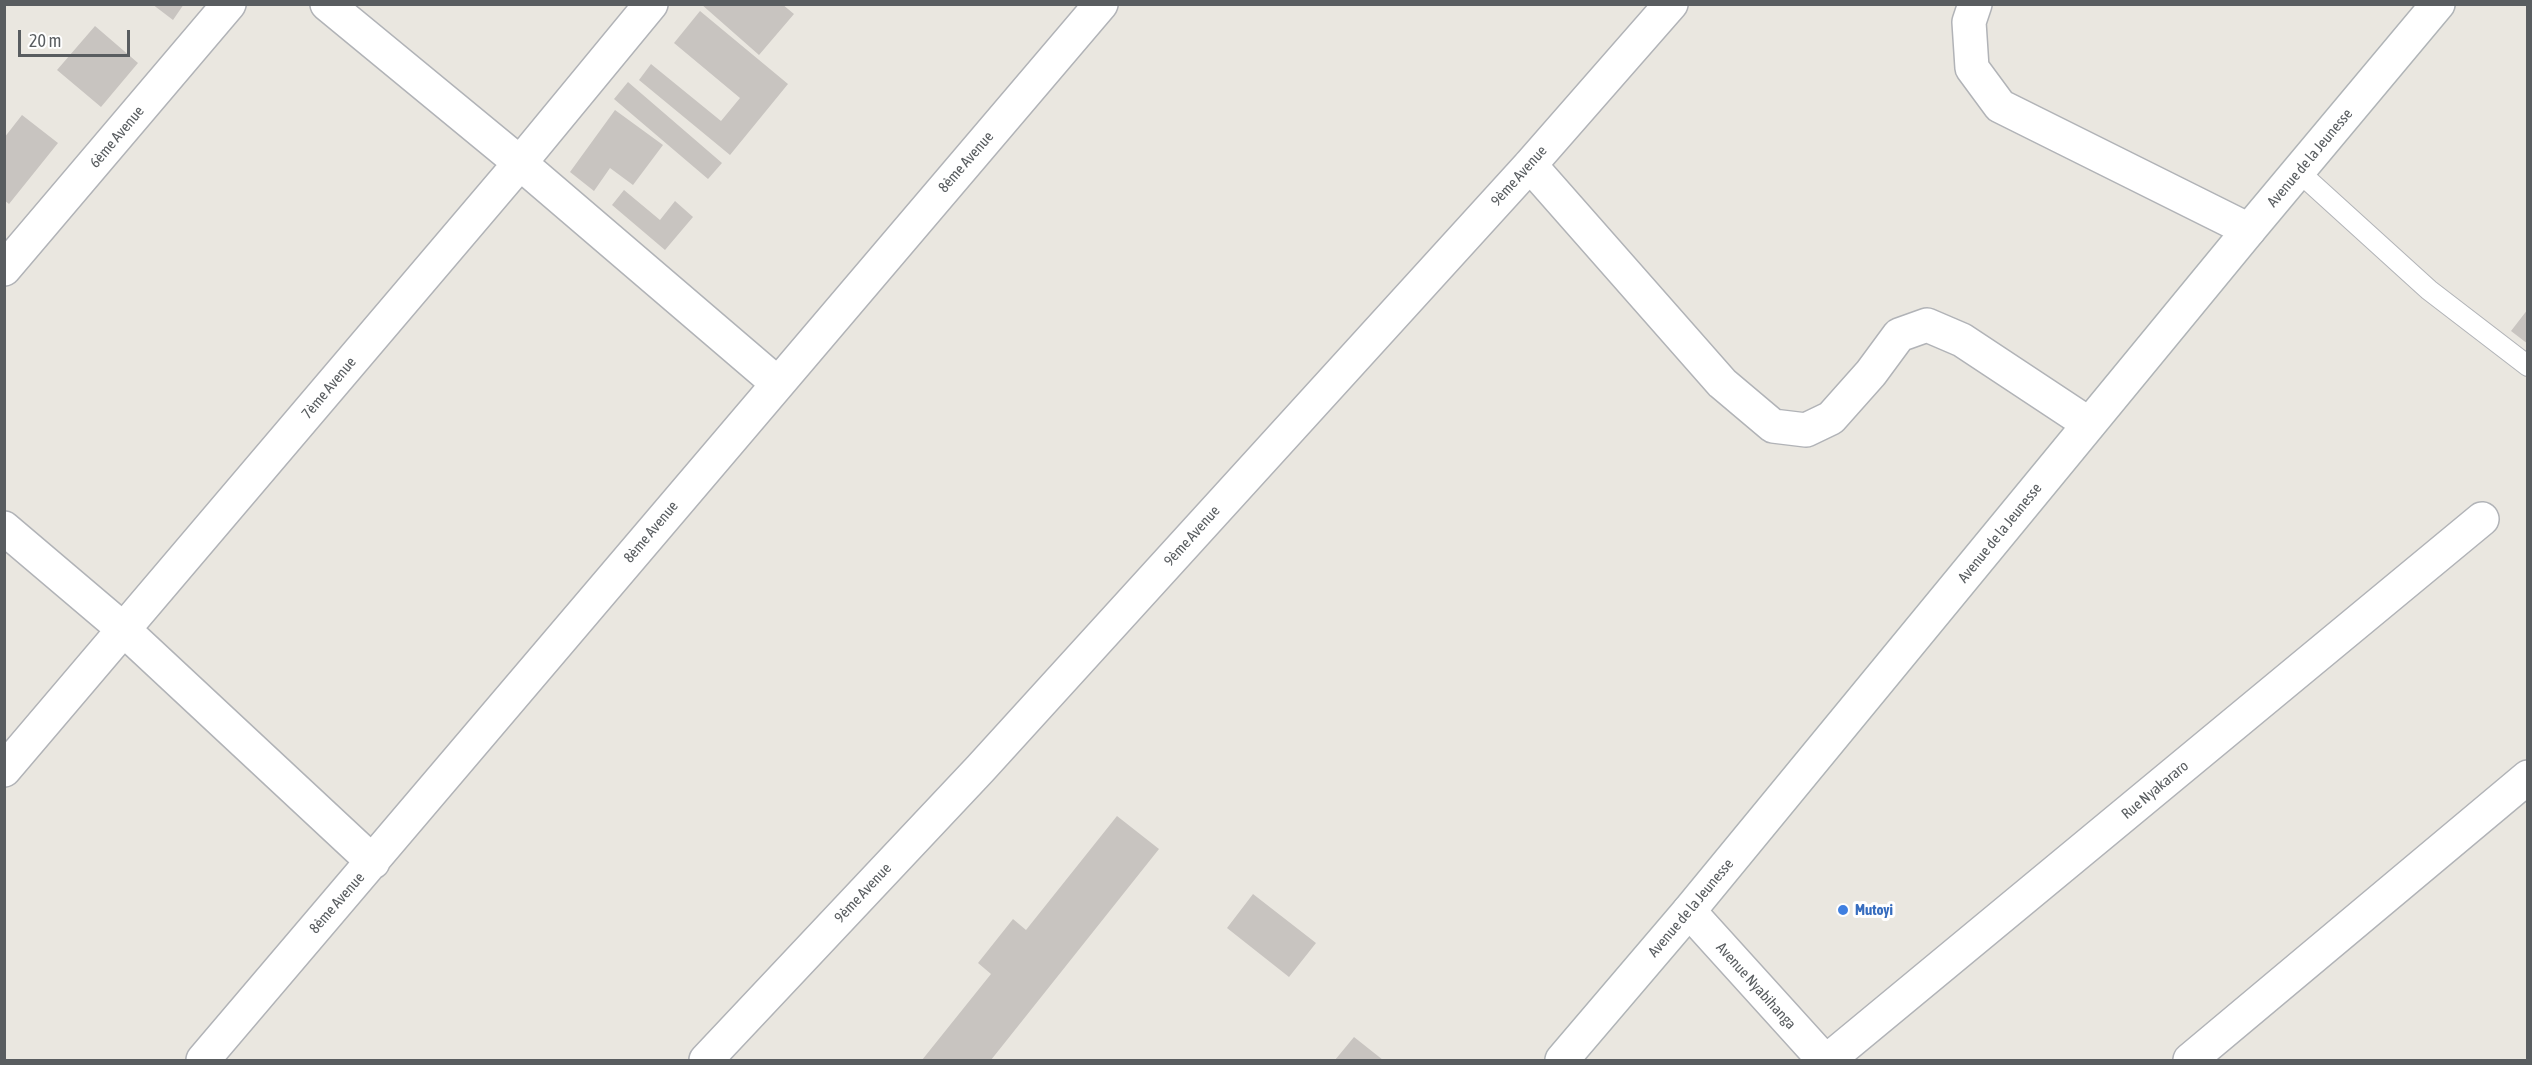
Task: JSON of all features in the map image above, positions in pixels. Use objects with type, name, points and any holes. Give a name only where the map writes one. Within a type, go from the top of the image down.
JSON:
[{"type":"street","name":"6ème Avenue","points":[[4,269],[229,4]]},
{"type":"street","points":[[327,4],[520,163],[777,383]]},
{"type":"street","name":"7ème Avenue","points":[[4,770],[520,163],[651,4]]},
{"type":"street","name":"8ème Avenue","points":[[202,1060],[373,862],[777,383],[1101,4]]},
{"type":"street","name":"9ème Avenue","points":[[706,1060],[980,769],[1530,165],[1671,4]]},
{"type":"street","points":[[1975,4],[1969,22],[1972,68],[2000,106],[2249,230]]},
{"type":"street","name":"Avenue de la Jeunesse","points":[[1562,1060],[1689,911],[2249,230],[2438,4]]},
{"type":"street","points":[[1530,165],[1722,383],[1773,426],[1806,430],[1831,418],[1871,373],[1899,335],[1927,325],[1962,340],[2089,424]]},
{"type":"street","name":"Rue Nyakararo","points":[[1828,1060],[2482,519]]},
{"type":"street","points":[[4,528],[123,629],[373,862]]},
{"type":"street","points":[[2190,1060],[2528,777]]},
{"type":"street","name":"Avenue Nyabihanga","points":[[1689,911],[1824,1060]]},
{"type":"lane","points":[[2299,172],[2429,290],[2528,366]]},
{"type":"building","points":[[152,4],[184,4],[173,20]]},
{"type":"building","points":[[701,4],[782,4],[794,14],[759,55]]},
{"type":"building","points":[[700,11],[788,84],[730,155],[639,80],[651,64],[721,121],[740,98],[674,43]]},
{"type":"building","points":[[95,26],[138,63],[101,107],[57,70]]},
{"type":"building","points":[[628,82],[722,163],[708,179],[614,99]]},
{"type":"building","points":[[615,110],[663,145],[633,185],[610,168],[594,191],[570,172]]},
{"type":"building","points":[[22,115],[58,143],[9,204],[4,200],[4,138]]},
{"type":"building","points":[[624,190],[660,220],[675,201],[693,217],[665,250],[612,205]]},
{"type":"building","points":[[2528,309],[2528,344],[2511,331]]},
{"type":"building","points":[[1117,816],[1159,849],[991,1060],[922,1060],[991,974],[978,963],[1013,919],[1026,930]]},
{"type":"building","points":[[1253,894],[1316,943],[1289,977],[1227,928]]},
{"type":"building","points":[[1354,1037],[1383,1060],[1335,1060]]},
{"type":"place","name":"Mutoyi","points":[[1843,910]]}]
